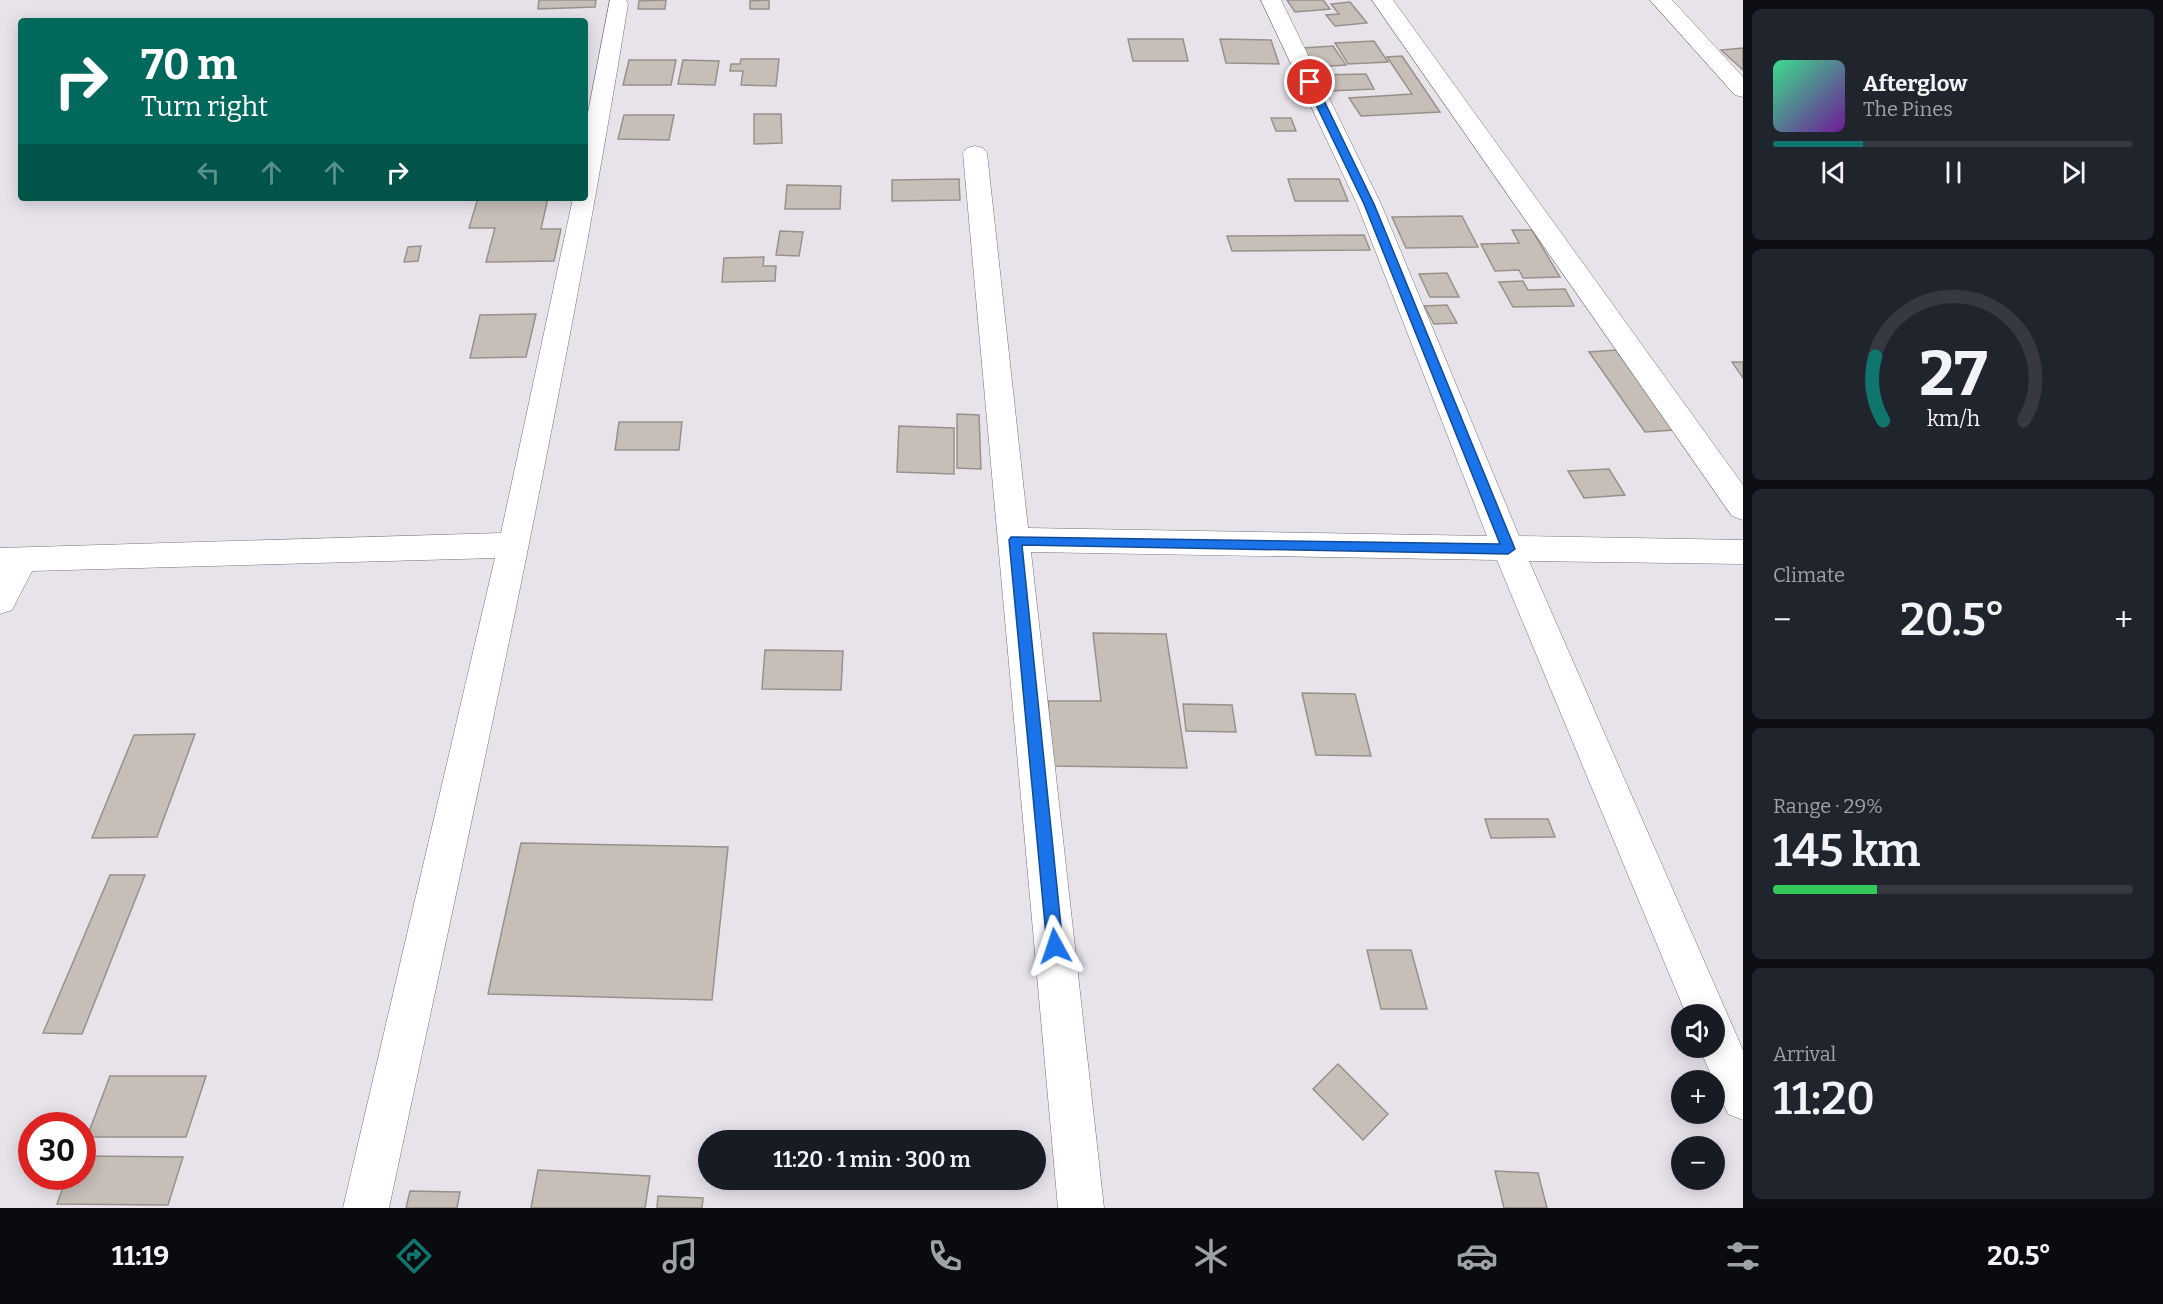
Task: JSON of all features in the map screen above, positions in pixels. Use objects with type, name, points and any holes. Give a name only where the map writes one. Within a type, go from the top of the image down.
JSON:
[{"type":"street","points":[[1271,0],[1369,204],[1508,549],[1703,1004]]},
{"type":"street","points":[[1382,0],[1743,508]]},
{"type":"street","points":[[1660,0],[1743,90]]},
{"type":"street","points":[[588,180],[618,4]]},
{"type":"street","points":[[975,153],[1081,1208]]},
{"type":"street","points":[[366,1208],[514,545],[584,201]]},
{"type":"street","points":[[1015,540],[1743,552]]},
{"type":"street","points":[[0,601],[11,559],[514,545]]},
{"type":"street","points":[[1725,1057],[1743,1099]]},
{"type":"building","points":[[539,0],[596,0],[595,7],[538,9]]},
{"type":"building","points":[[666,0],[665,9],[638,9],[639,1]]},
{"type":"building","points":[[769,0],[769,9],[750,9],[750,1]]},
{"type":"building","points":[[1287,0],[1323,0],[1330,9],[1295,12]]},
{"type":"building","points":[[1350,2],[1367,23],[1335,26],[1326,15],[1339,14],[1331,4]]},
{"type":"building","points":[[1128,39],[1183,39],[1188,61],[1133,61]]},
{"type":"building","points":[[1220,39],[1271,40],[1279,64],[1226,63]]},
{"type":"building","points":[[1374,41],[1388,62],[1348,64],[1335,43]]},
{"type":"building","points":[[1333,46],[1346,65],[1316,67],[1303,48]]},
{"type":"building","points":[[1743,48],[1743,70],[1721,50]]},
{"type":"building","points":[[1402,56],[1440,112],[1361,116],[1349,98],[1412,94],[1387,57]]},
{"type":"building","points":[[741,59],[779,59],[776,86],[741,85],[743,71],[730,71],[731,64],[740,64]]},
{"type":"building","points":[[629,60],[676,60],[671,85],[623,85]]},
{"type":"building","points":[[683,60],[719,61],[715,85],[678,84]]},
{"type":"building","points":[[1366,74],[1374,89],[1329,91],[1321,75]]},
{"type":"building","points":[[754,114],[781,114],[782,143],[754,144]]},
{"type":"building","points":[[624,115],[674,115],[669,140],[618,139]]},
{"type":"building","points":[[1271,118],[1291,118],[1296,131],[1276,131]]},
{"type":"building","points":[[959,179],[960,200],[892,201],[892,180]]},
{"type":"building","points":[[1288,179],[1339,179],[1348,201],[1295,201]]},
{"type":"building","points":[[787,185],[841,186],[840,209],[785,209]]},
{"type":"building","points":[[477,201],[547,201],[541,229],[561,229],[554,261],[486,262],[495,228],[469,228]]},
{"type":"building","points":[[1462,216],[1478,247],[1406,248],[1392,217]]},
{"type":"building","points":[[1512,230],[1532,230],[1560,277],[1523,278],[1519,270],[1495,271],[1481,244],[1519,243]]},
{"type":"building","points":[[780,231],[803,232],[799,256],[776,255]]},
{"type":"building","points":[[1364,235],[1370,250],[1232,251],[1227,236]]},
{"type":"building","points":[[421,246],[418,261],[404,262],[408,247]]},
{"type":"building","points":[[764,257],[763,266],[776,266],[775,281],[722,282],[724,258]]},
{"type":"building","points":[[1447,273],[1459,297],[1430,297],[1419,274]]},
{"type":"building","points":[[1523,281],[1528,290],[1565,289],[1574,306],[1513,307],[1499,282]]},
{"type":"building","points":[[1447,305],[1457,323],[1434,324],[1424,306]]},
{"type":"building","points":[[536,314],[526,357],[470,358],[480,315]]},
{"type":"building","points":[[1616,350],[1674,430],[1645,432],[1589,352]]},
{"type":"building","points":[[1732,362],[1743,362],[1743,378]]},
{"type":"building","points":[[957,414],[979,415],[981,469],[957,468]]},
{"type":"building","points":[[619,422],[682,422],[679,450],[615,450]]},
{"type":"building","points":[[899,426],[954,428],[954,474],[897,472]]},
{"type":"building","points":[[1609,469],[1625,495],[1584,498],[1568,471]]},
{"type":"building","points":[[1093,633],[1166,634],[1187,768],[1053,766],[1048,701],[1101,701]]},
{"type":"building","points":[[765,650],[843,651],[841,690],[762,689]]},
{"type":"building","points":[[1302,693],[1355,694],[1371,756],[1316,755]]},
{"type":"building","points":[[1183,704],[1232,705],[1236,732],[1186,731]]},
{"type":"building","points":[[195,734],[157,837],[92,838],[134,735]]},
{"type":"building","points":[[1485,819],[1548,819],[1555,837],[1491,838]]},
{"type":"building","points":[[521,843],[728,847],[712,1000],[488,994]]},
{"type":"building","points":[[110,875],[145,875],[82,1034],[43,1033]]},
{"type":"building","points":[[1367,950],[1411,950],[1427,1009],[1381,1009]]},
{"type":"building","points":[[1338,1064],[1388,1114],[1363,1140],[1313,1089]]},
{"type":"building","points":[[110,1076],[206,1076],[186,1137],[96,1137],[96,1113]]},
{"type":"building","points":[[96,1156],[183,1157],[168,1205],[57,1204],[62,1190],[96,1190]]},
{"type":"building","points":[[538,1170],[650,1176],[645,1208],[531,1208]]},
{"type":"building","points":[[1495,1171],[1538,1173],[1547,1208],[1504,1208]]},
{"type":"building","points":[[410,1191],[460,1192],[457,1208],[406,1208]]},
{"type":"building","points":[[658,1196],[703,1198],[702,1208],[657,1208]]},
{"type":"route","points":[[1055,946],[1015,540],[1508,549],[1369,204],[1310,82]]}]
